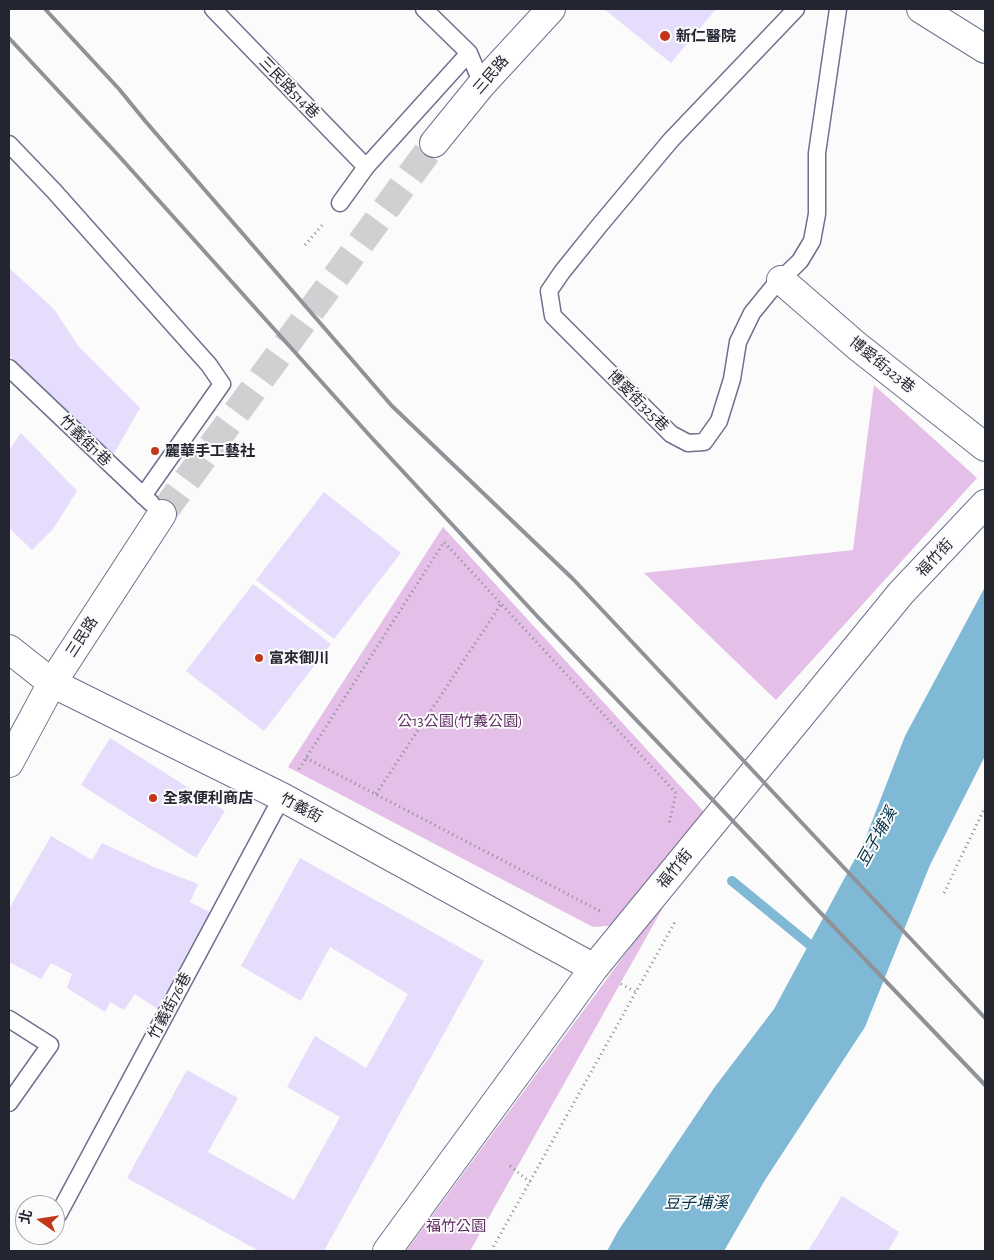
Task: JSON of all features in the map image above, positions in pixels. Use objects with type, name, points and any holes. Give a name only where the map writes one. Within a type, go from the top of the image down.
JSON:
[{"type":"street","name":"三民路","points":[[434,143],[482,84],[551,9]]},
{"type":"street","points":[[921,9],[985,49]]},
{"type":"street","name":"博愛街323巷","points":[[781,280],[858,346],[985,447]]},
{"type":"street","name":"福竹街","points":[[387,1251],[594,968],[901,593],[985,504]]},
{"type":"street","name":"三民路","points":[[9,763],[153,505]]},
{"type":"street","name":"竹義街","points":[[9,649],[52,683],[282,797],[594,968]]},
{"type":"lane","name":"三民路514巷","points":[[212,9],[366,167]]},
{"type":"lane","points":[[424,9],[469,53],[482,84]]},
{"type":"lane","name":"博愛街325巷","points":[[796,9],[671,140],[599,226],[549,291],[553,316],[671,434],[688,443],[704,442],[719,421],[732,379],[738,342],[752,313],[800,261],[812,241],[817,214],[817,152],[838,9]]},
{"type":"lane","points":[[340,203],[366,167],[469,53]]},
{"type":"lane","points":[[9,144],[54,191],[209,365],[222,384],[153,505]]},
{"type":"lane","name":"竹義街1巷","points":[[9,368],[153,505]]},
{"type":"lane","name":"竹義街76巷","points":[[65,1202],[282,797]]},
{"type":"lane","points":[[9,1019],[50,1045],[9,1103]]},
{"type":"path","points":[[603,912],[306,758],[444,542],[676,793],[668,828]]},
{"type":"path","points":[[376,794],[501,604]]},
{"type":"path","points":[[944,893],[985,807]]},
{"type":"path","points":[[491,1251],[677,918]]},
{"type":"path","points":[[510,1166],[530,1182]]},
{"type":"green space","points":[[874,385],[977,478],[776,700],[644,573],[853,550]]},
{"type":"green space","name":"公13公園(竹義公園)","points":[[443,527],[704,812],[621,925],[593,927],[288,767]]},
{"type":"green space","name":"福竹公園","points":[[674,888],[470,1251],[406,1251]]},
{"type":"water","name":"豆子埔溪","points":[[985,587],[985,756],[930,865],[865,1027],[765,1180],[724,1251],[607,1251],[618,1231],[714,1088],[774,1009],[864,842],[905,736]]},
{"type":"building","name":"新仁醫院","points":[[604,9],[716,9],[671,63]]},
{"type":"building","points":[[9,268],[54,309],[79,347],[140,408],[112,457],[81,425],[36,386],[9,355]]},
{"type":"building","points":[[21,433],[77,491],[53,529],[32,550],[9,528],[9,450]]},
{"type":"building","name":"富來御川","points":[[324,492],[401,553],[334,639],[256,580]]},
{"type":"building","name":"富來御川","points":[[253,584],[331,644],[264,731],[186,671]]},
{"type":"building","name":"全家便利商店","points":[[110,738],[225,811],[196,858],[81,785]]},
{"type":"building","points":[[51,836],[92,860],[102,843],[154,867],[198,884],[190,902],[217,916],[165,1014],[135,994],[124,1010],[110,1002],[105,1012],[67,988],[72,974],[51,963],[41,979],[9,962],[9,909]]},
{"type":"building","points":[[300,858],[484,961],[324,1251],[259,1251],[127,1178],[187,1070],[238,1098],[208,1152],[294,1200],[340,1117],[287,1087],[315,1036],[366,1068],[408,994],[330,947],[301,1001],[241,966]]},
{"type":"building","points":[[842,1196],[899,1232],[888,1251],[808,1251]]},
{"type":"waterway","points":[[732,881],[815,949]]},
{"type":"tunnel","points":[[162,514],[434,143]]},
{"type":"railway","points":[[45,9],[119,89],[392,406],[573,579],[985,1018]]},
{"type":"railway","points":[[9,38],[118,155],[371,437],[537,616],[985,1085]]},
{"type":"place","name":"新仁醫院","points":[[665,36]]},
{"type":"place","name":"麗華手工藝社","points":[[155,451]]},
{"type":"place","name":"富來御川","points":[[259,658]]},
{"type":"place","name":"全家便利商店","points":[[153,798]]}]
